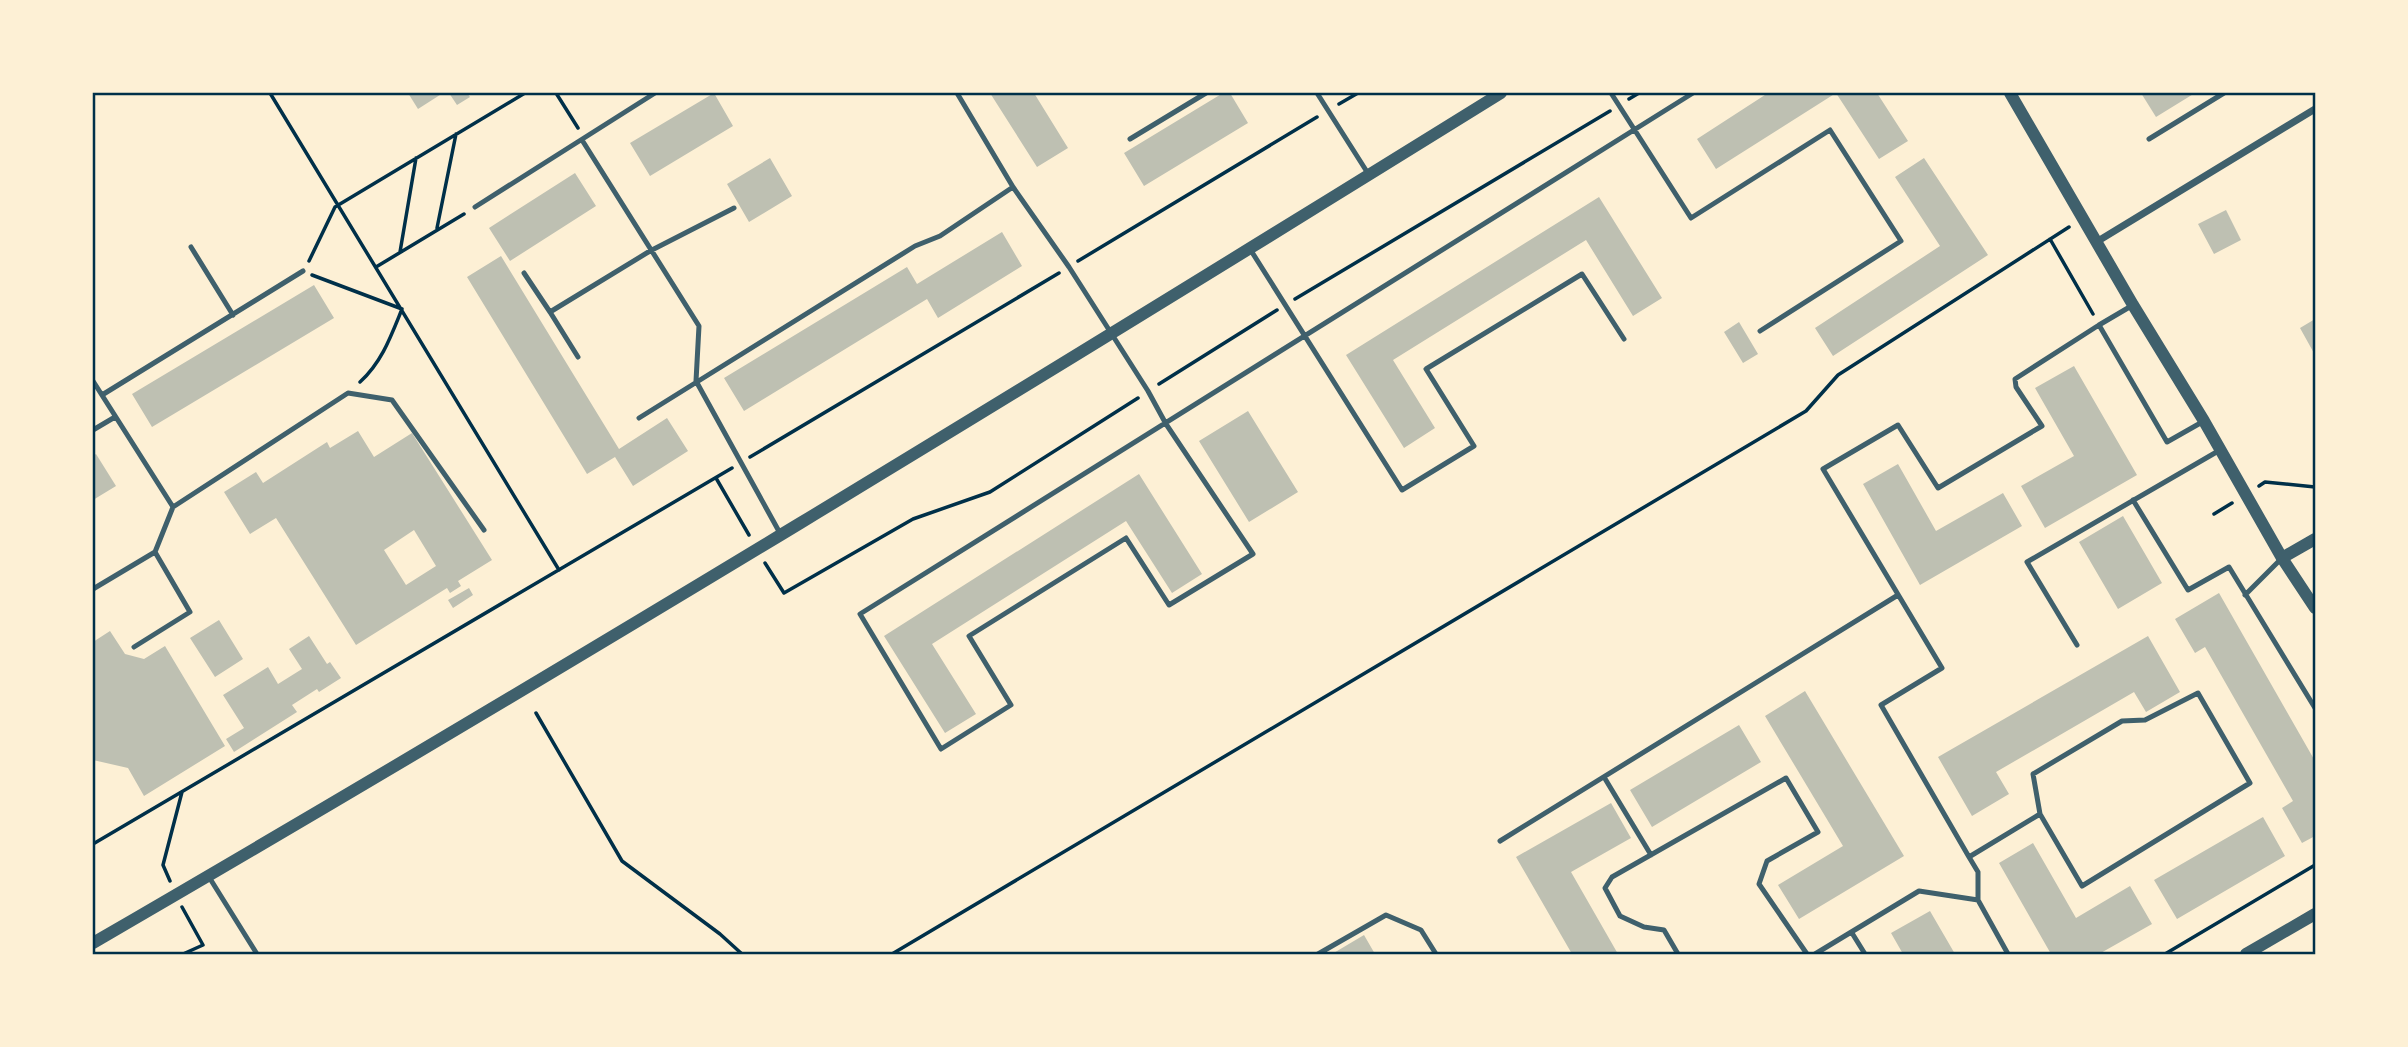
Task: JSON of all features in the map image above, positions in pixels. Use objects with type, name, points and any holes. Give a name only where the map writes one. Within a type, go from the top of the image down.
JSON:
[{"type":"street","points":[[93,943],[757,550],[1501,93]]},
{"type":"street","points":[[2010,93],[2282,558],[2315,608]]},
{"type":"street","points":[[2098,241],[2315,109]]},
{"type":"street","points":[[2282,558],[2315,539]]},
{"type":"street","points":[[2246,954],[2315,914]]},
{"type":"lane","points":[[475,207],[655,93]]},
{"type":"lane","points":[[957,93],[1013,187],[1069,267],[1166,424],[1253,554],[1169,605],[1126,538],[969,636],[1011,705],[941,749],[860,614],[1166,424],[1693,93]]},
{"type":"lane","points":[[1130,139],[1206,93]]},
{"type":"lane","points":[[1317,93],[1369,175]]},
{"type":"lane","points":[[1611,93],[1691,218],[1830,130],[1901,241],[1760,331]]},
{"type":"lane","points":[[2149,139],[2224,93]]},
{"type":"lane","points":[[583,139],[650,251],[699,326],[696,382],[781,535]]},
{"type":"lane","points":[[639,418],[915,246],[940,236],[1013,187]]},
{"type":"lane","points":[[550,312],[650,251],[733,208]]},
{"type":"lane","points":[[191,247],[233,315]]},
{"type":"lane","points":[[1250,249],[1402,490],[1474,446],[1426,369],[1583,274],[1624,339]]},
{"type":"lane","points":[[102,395],[303,271]]},
{"type":"lane","points":[[524,273],[578,357]]},
{"type":"lane","points":[[2008,954],[1978,900],[1978,872],[1881,705],[1942,668],[1823,469],[1898,425],[1938,488],[2042,426],[2016,387],[2015,379],[2133,305]]},
{"type":"lane","points":[[2099,325],[2167,442],[2204,421]]},
{"type":"lane","points":[[93,381],[173,507]]},
{"type":"lane","points":[[93,589],[155,552],[173,507],[348,393],[391,400],[484,530]]},
{"type":"lane","points":[[93,430],[115,416]]},
{"type":"lane","points":[[2077,645],[2027,562],[2220,450]]},
{"type":"lane","points":[[2133,500],[2188,590],[2229,567],[2315,708]]},
{"type":"lane","points":[[134,647],[190,612],[155,552]]},
{"type":"lane","points":[[2245,595],[2282,558]]},
{"type":"lane","points":[[1500,842],[1898,595]]},
{"type":"lane","points":[[2198,693],[2250,783],[2082,886],[2040,814],[2033,774],[2122,721],[2145,720],[2198,693]]},
{"type":"lane","points":[[1604,777],[1651,855]]},
{"type":"lane","points":[[1678,954],[1664,930],[1644,927],[1620,916],[1605,888],[1612,877],[1786,778],[1818,832],[1767,861],[1759,884],[1807,954]]},
{"type":"lane","points":[[1969,857],[2040,814]]},
{"type":"lane","points":[[208,876],[257,954]]},
{"type":"lane","points":[[1815,954],[1919,891],[1978,900]]},
{"type":"lane","points":[[1318,954],[1386,915],[1421,930],[1436,954]]},
{"type":"lane","points":[[1852,933],[1865,954]]},
{"type":"path","points":[[270,93],[559,570]]},
{"type":"path","points":[[402,309],[303,271],[338,205],[525,93]]},
{"type":"path","points":[[556,93],[583,139]]},
{"type":"path","points":[[93,844],[740,464],[1358,93]]},
{"type":"path","points":[[716,478],[784,593],[913,519],[990,492],[1286,304],[1639,93]]},
{"type":"path","points":[[437,230],[456,134]]},
{"type":"path","points":[[400,253],[416,158]]},
{"type":"path","points":[[376,267],[475,207]]},
{"type":"path","points":[[892,954],[1806,411],[1838,375],[2082,218]]},
{"type":"path","points":[[2050,239],[2099,325]]},
{"type":"path","points":[[348,393],[374,369],[388,344],[402,309]]},
{"type":"path","points":[[536,713],[622,861],[720,934],[741,954]]},
{"type":"path","points":[[2165,954],[2315,865]]},
{"type":"building","points":[[408,93],[443,93],[418,109]]},
{"type":"building","points":[[449,93],[467,93],[470,97],[457,105]]},
{"type":"building","points":[[714,93],[733,126],[650,176],[630,143]]},
{"type":"building","points":[[990,93],[1034,93],[1068,148],[1037,167]]},
{"type":"building","points":[[1223,93],[1230,93],[1248,123],[1144,186],[1124,153]]},
{"type":"building","points":[[1768,93],[1836,93],[1716,169],[1697,139]]},
{"type":"building","points":[[1836,93],[1877,93],[1908,141],[1879,159]]},
{"type":"building","points":[[2141,93],[2195,93],[2156,117]]},
{"type":"building","points":[[770,158],[792,196],[749,222],[727,184]]},
{"type":"building","points":[[1924,158],[1988,255],[1833,356],[1815,328],[1940,246],[1895,177]]},
{"type":"building","points":[[575,173],[596,206],[510,261],[489,228]]},
{"type":"building","points":[[1599,197],[1662,298],[1633,316],[1586,240],[1393,360],[1435,428],[1404,448],[1346,355]]},
{"type":"building","points":[[2226,210],[2241,240],[2214,254],[2198,224]]},
{"type":"building","points":[[1002,232],[1022,266],[938,318],[927,299],[744,411],[724,378],[907,267],[917,284]]},
{"type":"building","points":[[501,256],[619,449],[667,418],[688,451],[633,486],[615,457],[587,474],[467,277]]},
{"type":"building","points":[[314,285],[334,318],[152,427],[132,394]]},
{"type":"building","points":[[2315,319],[2315,355],[2300,328]]},
{"type":"building","points":[[1739,322],[1758,354],[1743,363],[1724,332]]},
{"type":"building","points":[[2074,366],[2137,475],[2045,528],[2021,486],[2074,456],[2035,388]]},
{"type":"building","points":[[1248,411],[1298,492],[1249,522],[1199,441]]},
{"type":"building","points":[[358,431],[374,457],[412,433],[492,560],[458,581],[461,586],[450,593],[447,588],[356,645],[276,518],[250,534],[224,492],[256,472],[263,483],[327,442],[330,448]],"holes":[[[414,530],[436,566],[406,585],[384,550]]]},
{"type":"building","points":[[96,454],[116,486],[93,500],[93,456]]},
{"type":"building","points":[[1898,464],[1936,531],[2003,493],[2022,526],[1920,585],[1863,484]]},
{"type":"building","points":[[1139,474],[1202,574],[1172,593],[1126,521],[932,644],[976,714],[945,733],[884,636]]},
{"type":"building","points":[[2123,516],[2162,583],[2118,609],[2079,542]]},
{"type":"building","points":[[469,588],[473,595],[453,608],[448,600]]},
{"type":"building","points":[[2219,593],[2315,761],[2315,836],[2302,843],[2282,808],[2293,801],[2205,647],[2195,653],[2175,619]]},
{"type":"building","points":[[219,620],[243,659],[215,677],[190,638]]},
{"type":"building","points":[[110,631],[125,654],[144,659],[165,646],[225,746],[144,796],[128,768],[93,760],[93,642]]},
{"type":"building","points":[[309,636],[327,664],[330,662],[341,678],[292,705],[297,712],[234,752],[226,739],[244,728],[223,695],[268,667],[278,684],[302,669],[289,649]]},
{"type":"building","points":[[2148,636],[2180,692],[2146,712],[2134,692],[1996,772],[2009,794],[1972,816],[1938,757]]},
{"type":"building","points":[[1805,691],[1904,856],[1799,919],[1778,885],[1843,846],[1765,716]]},
{"type":"building","points":[[1739,725],[1761,762],[1652,827],[1630,790]]},
{"type":"building","points":[[1611,803],[1631,838],[1571,872],[1618,954],[1572,954],[1516,857]]},
{"type":"building","points":[[2263,817],[2285,856],[2177,919],[2154,880]]},
{"type":"building","points":[[2033,843],[2076,918],[2130,886],[2152,924],[2099,954],[2051,954],[1999,863]]},
{"type":"building","points":[[1930,911],[1955,954],[1903,954],[1891,933]]},
{"type":"building","points":[[1364,935],[1375,954],[1332,954]]}]
